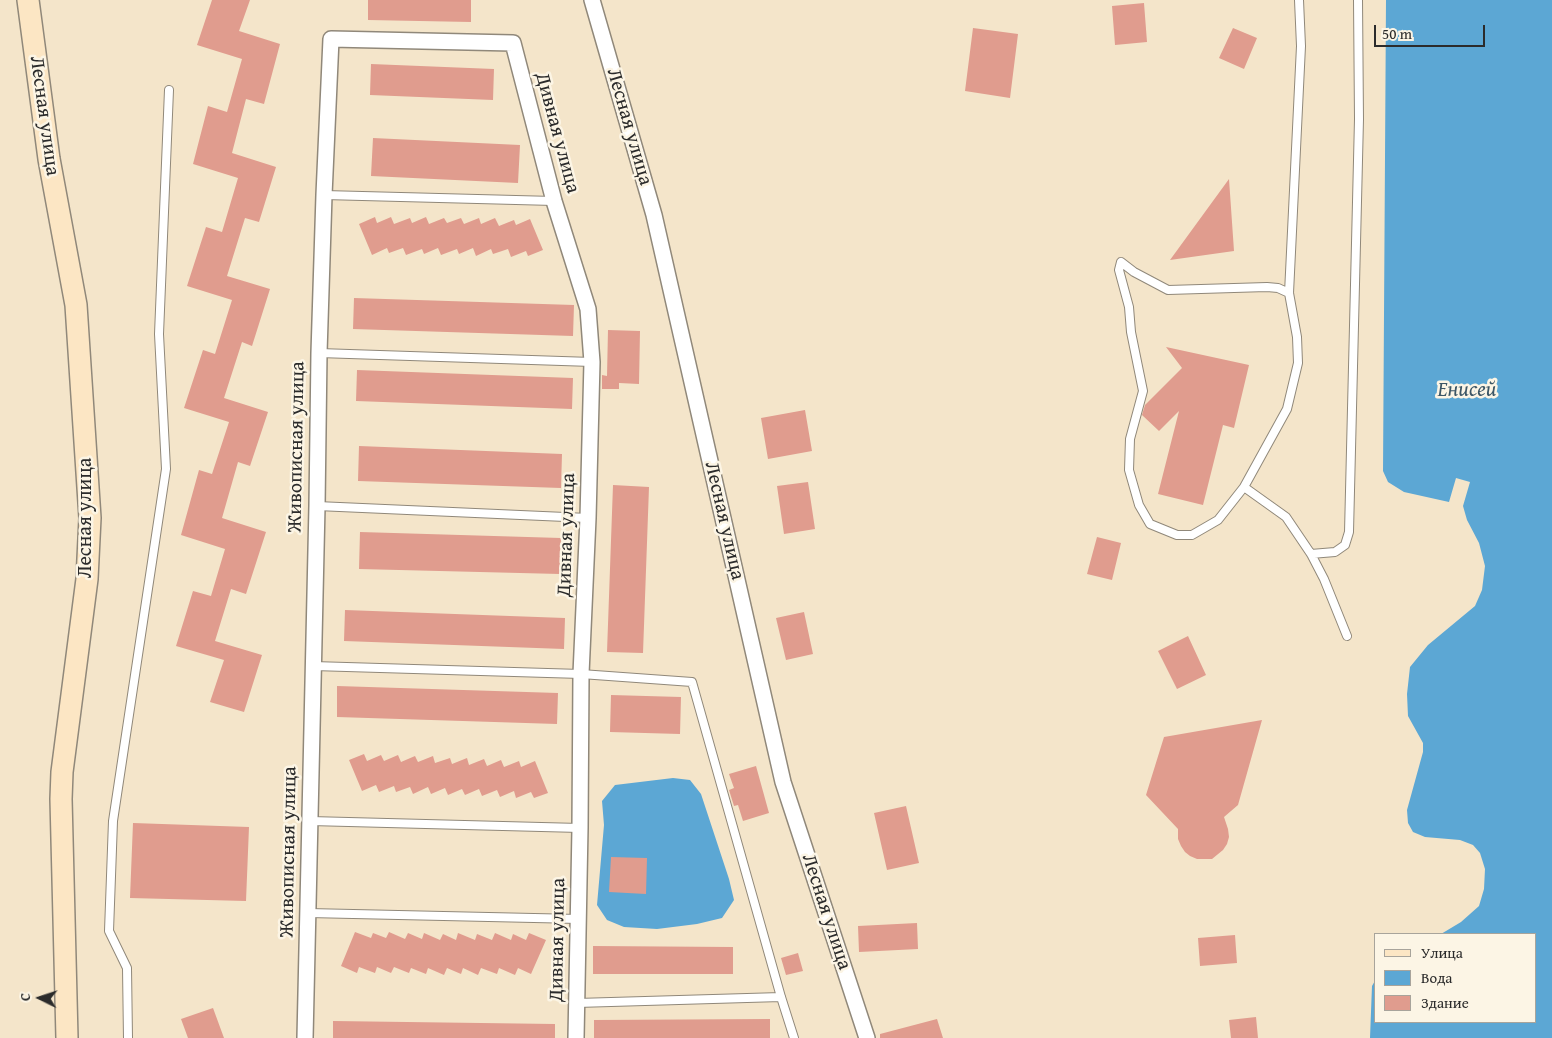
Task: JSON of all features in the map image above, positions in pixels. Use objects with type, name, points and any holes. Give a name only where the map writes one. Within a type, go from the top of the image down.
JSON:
[{"type":"main road","name":"Лесная улица","points":[[28,0],[49,159],[76,304],[90,518],[87,579],[62,772],[61,799],[67,1038]]},
{"type":"street","name":"Лесная улица","points":[[592,0],[654,215],[783,782],[867,1038]]},
{"type":"street","name":"Живописная улица","points":[[305,1038],[319,353],[331,39],[513,43]]},
{"type":"street","name":"Дивная улица","points":[[513,43],[554,201],[588,309],[592,362],[581,674],[576,1038]]},
{"type":"lane","points":[[1289,293],[1278,288],[1267,287],[1168,290],[1134,272],[1121,262],[1119,270],[1129,307],[1131,332],[1143,391],[1130,439],[1129,470],[1139,505],[1150,524],[1177,535],[1192,535],[1218,520],[1244,487],[1287,409],[1298,363],[1297,337],[1289,293],[1301,46],[1299,0]]},
{"type":"lane","points":[[1311,554],[1335,552],[1345,545],[1349,532],[1359,119],[1358,0]]},
{"type":"lane","points":[[128,1038],[127,968],[109,931],[113,821],[166,469],[159,334],[169,90]]},
{"type":"lane","points":[[324,196],[554,201]]},
{"type":"lane","points":[[319,353],[592,362]]},
{"type":"lane","points":[[1244,487],[1286,517],[1311,554],[1324,579],[1347,636]]},
{"type":"lane","points":[[317,506],[588,518]]},
{"type":"lane","points":[[313,666],[581,674],[692,682],[794,1038]]},
{"type":"lane","points":[[310,821],[580,828]]},
{"type":"lane","points":[[308,913],[578,920]]},
{"type":"lane","points":[[577,1003],[781,997]]},
{"type":"water","name":"Енисей","points":[[1386,0],[1552,0],[1552,1038],[1370,1038],[1372,986],[1374,982],[1374,1023],[1537,1023],[1537,933],[1443,933],[1461,922],[1479,906],[1484,889],[1485,869],[1480,853],[1473,845],[1460,840],[1425,837],[1413,832],[1408,823],[1407,810],[1423,752],[1423,743],[1408,716],[1407,694],[1410,667],[1428,645],[1475,606],[1482,590],[1485,566],[1479,543],[1467,520],[1463,506],[1470,482],[1456,478],[1449,502],[1404,492],[1388,482],[1383,471]]},
{"type":"water","points":[[673,778],[690,780],[701,794],[734,900],[722,918],[697,924],[657,929],[624,927],[607,920],[597,905],[604,825],[602,801],[615,785]]},
{"type":"building","points":[[212,0],[250,0],[239,31],[280,44],[264,104],[246,99],[232,153],[276,167],[259,222],[245,218],[227,276],[270,289],[252,346],[242,342],[224,398],[268,412],[250,466],[238,462],[222,518],[266,532],[246,594],[231,589],[215,641],[262,655],[244,712],[210,702],[224,660],[176,646],[193,591],[211,596],[225,549],[181,535],[199,470],[212,474],[229,422],[184,408],[203,350],[215,354],[232,300],[187,286],[206,227],[222,232],[238,178],[193,164],[208,106],[227,112],[242,59],[197,45]]},
{"type":"building","points":[[368,0],[471,0],[471,22],[368,20]]},
{"type":"building","points":[[1144,3],[1147,42],[1115,45],[1112,6]]},
{"type":"building","points":[[973,28],[1018,34],[1010,98],[965,91]]},
{"type":"building","points":[[1233,28],[1257,38],[1244,69],[1219,58]]},
{"type":"building","points":[[371,64],[494,69],[493,100],[370,95]]},
{"type":"building","points":[[373,138],[520,145],[518,183],[371,176]]},
{"type":"building","points":[[1229,179],[1234,251],[1170,260]]},
{"type":"building","points":[[375,217],[377,223],[391,217],[394,224],[410,218],[412,223],[426,217],[429,224],[444,218],[447,223],[461,218],[464,224],[479,218],[481,224],[495,218],[499,226],[514,220],[516,225],[530,219],[543,250],[528,256],[526,251],[511,257],[508,249],[493,254],[491,249],[476,256],[473,248],[459,254],[457,249],[441,255],[438,248],[424,254],[422,249],[406,255],[403,248],[389,253],[387,248],[372,255],[359,224]]},
{"type":"building","points":[[354,298],[574,305],[573,336],[353,329]]},
{"type":"building","points":[[608,330],[640,331],[639,384],[619,383],[619,389],[602,389],[602,375],[607,376]]},
{"type":"building","points":[[1166,347],[1249,365],[1234,428],[1223,425],[1203,505],[1158,494],[1179,411],[1159,431],[1142,415],[1145,405],[1182,368]]},
{"type":"building","points":[[357,370],[573,378],[572,409],[356,401]]},
{"type":"building","points":[[805,410],[812,451],[768,459],[761,418]]},
{"type":"building","points":[[359,446],[562,454],[561,488],[358,481]]},
{"type":"building","points":[[808,482],[815,529],[784,534],[777,486]]},
{"type":"building","points":[[613,485],[649,487],[643,653],[607,652]]},
{"type":"building","points":[[360,532],[561,538],[560,574],[359,569]]},
{"type":"building","points":[[1097,537],[1121,543],[1112,580],[1087,574]]},
{"type":"building","points":[[345,610],[565,618],[564,649],[344,641]]},
{"type":"building","points":[[804,612],[813,654],[786,660],[776,618]]},
{"type":"building","points":[[1188,636],[1206,675],[1177,689],[1158,651]]},
{"type":"building","points":[[337,686],[558,693],[557,724],[337,717]]},
{"type":"building","points":[[611,695],[681,697],[680,734],[610,732]]},
{"type":"building","points":[[1262,720],[1238,805],[1224,817],[1229,837],[1227,844],[1212,859],[1197,859],[1190,856],[1181,846],[1178,839],[1178,829],[1146,795],[1164,737]]},
{"type":"building","points":[[364,754],[367,761],[381,755],[384,761],[398,755],[401,762],[415,756],[418,762],[433,756],[435,763],[450,758],[452,764],[467,758],[469,765],[484,759],[487,766],[501,760],[504,767],[519,761],[521,767],[535,761],[548,793],[534,798],[531,792],[516,798],[514,791],[500,797],[497,790],[482,796],[479,789],[465,795],[462,789],[448,795],[445,788],[431,794],[428,787],[413,794],[410,787],[396,792],[394,786],[379,792],[376,785],[362,791],[349,760]]},
{"type":"building","points":[[756,766],[769,813],[743,821],[738,805],[734,806],[729,790],[734,788],[729,774]]},
{"type":"building","points":[[906,806],[919,863],[887,870],[874,813]]},
{"type":"building","points":[[133,823],[249,827],[246,901],[130,898]]},
{"type":"building","points":[[611,857],[647,858],[646,894],[609,892]]},
{"type":"building","points":[[917,923],[918,949],[859,952],[858,926]]},
{"type":"building","points":[[355,932],[371,938],[373,933],[386,938],[389,932],[405,939],[408,933],[422,939],[424,933],[440,940],[443,934],[456,940],[458,933],[475,940],[477,934],[492,940],[495,933],[511,940],[513,934],[526,940],[529,933],[546,940],[531,974],[518,968],[515,975],[499,968],[497,974],[481,968],[478,975],[463,968],[461,974],[447,968],[444,975],[428,968],[426,974],[411,968],[409,973],[394,967],[391,973],[377,967],[375,973],[359,967],[357,973],[341,966]]},
{"type":"building","points":[[1235,935],[1237,963],[1200,966],[1198,938]]},
{"type":"building","points":[[593,946],[733,947],[733,974],[593,974]]},
{"type":"building","points":[[798,953],[803,971],[786,975],[781,958]]},
{"type":"building","points":[[213,1008],[224,1038],[188,1038],[181,1019]]},
{"type":"building","points":[[1256,1017],[1258,1038],[1231,1038],[1229,1020]]},
{"type":"building","points":[[770,1019],[770,1038],[594,1038],[594,1020]]},
{"type":"building","points":[[937,1019],[943,1038],[880,1038],[880,1034]]},
{"type":"building","points":[[333,1021],[555,1024],[555,1038],[333,1038]]}]
